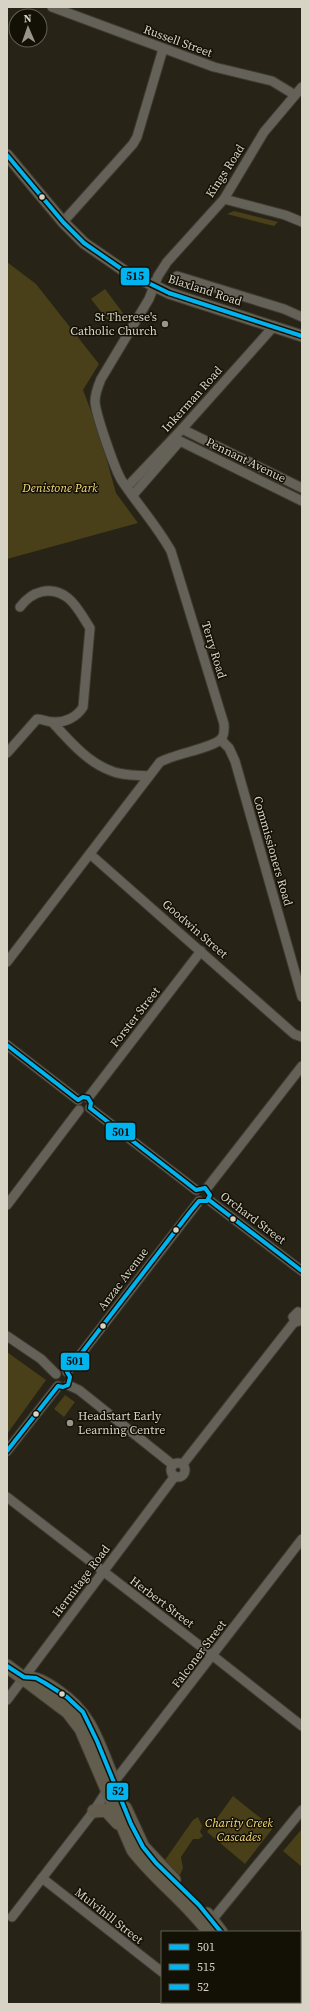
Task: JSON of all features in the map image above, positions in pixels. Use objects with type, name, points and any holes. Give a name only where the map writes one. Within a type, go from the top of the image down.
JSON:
[{"type":"highway","points":[[7,1666],[24,1677],[36,1678],[45,1683],[67,1697],[83,1712],[91,1726],[111,1786],[125,1835]]},
{"type":"highway","points":[[111,1786],[143,1847],[156,1863],[199,1905],[210,1926]]},
{"type":"highway","points":[[94,1811],[106,1810],[114,1817],[142,1862],[210,1926]]},
{"type":"main road","name":"Blaxland Road","points":[[7,155],[63,222],[84,243],[108,261],[154,287],[302,336]]},
{"type":"street","name":"Russell Street","points":[[52,7],[214,67],[272,81],[295,95]]},
{"type":"street","points":[[63,222],[133,144],[137,136],[163,49]]},
{"type":"street","name":"Kings Road","points":[[154,287],[167,262],[224,199],[264,132],[302,87]]},
{"type":"street","points":[[224,199],[285,215],[302,222]]},
{"type":"street","name":"Blaxland Road","points":[[177,276],[284,309],[302,317]]},
{"type":"street","name":"Terry Road","points":[[154,287],[149,299],[102,379],[96,392],[97,410],[115,466],[132,495],[163,536],[171,551],[224,724],[224,735],[220,740]]},
{"type":"street","name":"Inkerman Road","points":[[127,487],[182,429],[274,326]]},
{"type":"street","name":"Pennant Avenue","points":[[182,429],[302,488]]},
{"type":"street","name":"Inkerman Road","points":[[132,495],[180,441]]},
{"type":"street","name":"Pennant Avenue","points":[[180,441],[302,501]]},
{"type":"street","points":[[20,607],[26,598],[39,591],[56,591],[69,598],[90,628],[83,707],[79,714],[68,720],[52,722]]},
{"type":"street","points":[[7,753],[37,719],[46,719],[52,722],[87,758],[109,771],[127,775],[149,776]]},
{"type":"street","points":[[7,962],[160,762],[170,757],[220,740]]},
{"type":"street","name":"Commissioners Road","points":[[220,740],[229,748],[235,762],[302,997]]},
{"type":"street","name":"Goodwin Street","points":[[90,854],[284,1023],[294,1034],[302,1037]]},
{"type":"street","name":"Forster Street","points":[[88,1098],[201,951]]},
{"type":"street","name":"Goodwin Street","points":[[284,1023],[293,1029],[300,1032],[302,1031]]},
{"type":"street","points":[[7,1045],[78,1100]]},
{"type":"street","points":[[207,1188],[302,1066]]},
{"type":"street","points":[[78,1100],[83,1097],[88,1098],[91,1103],[90,1108]]},
{"type":"street","points":[[78,1100],[77,1106],[79,1110]]},
{"type":"street","points":[[79,1110],[84,1111],[90,1108]]},
{"type":"street","points":[[90,1108],[196,1190]]},
{"type":"street","points":[[7,1206],[79,1110]]},
{"type":"street","points":[[196,1190],[200,1187],[207,1188]]},
{"type":"street","points":[[196,1190],[195,1198],[198,1201],[203,1202],[208,1200],[210,1195],[207,1188]]},
{"type":"street","name":"Orchard Street","points":[[208,1200],[302,1271]]},
{"type":"street","name":"Anzac Avenue","points":[[67,1372],[198,1201]]},
{"type":"street","points":[[183,1464],[298,1321],[293,1318],[294,1314],[298,1312],[302,1315]]},
{"type":"street","points":[[7,1336],[40,1359],[56,1374]]},
{"type":"street","points":[[68,1385],[70,1377],[67,1372],[61,1371],[56,1374],[54,1380],[58,1386],[63,1387],[68,1385],[79,1390],[173,1465]]},
{"type":"street","points":[[7,1451],[58,1386]]},
{"type":"street","points":[[173,1465],[179,1463],[183,1464]]},
{"type":"street","points":[[173,1465],[171,1471],[175,1476],[181,1476],[185,1469],[183,1464]]},
{"type":"street","name":"Hermitage Road","points":[[7,1700],[175,1476]]},
{"type":"street","name":"Herbert Street","points":[[7,1497],[302,1726]]},
{"type":"street","name":"Falconer Street","points":[[12,1917],[94,1811],[111,1786],[302,1540]]},
{"type":"street","points":[[210,1926],[302,1810]]},
{"type":"street","name":"Mulvihill Street","points":[[42,1878],[161,1971]]},
{"type":"green space","points":[[234,211],[278,222],[274,226],[227,214]]},
{"type":"green space","name":"Denistone Park","points":[[7,262],[36,284],[99,364],[83,390],[99,432],[116,493],[138,523],[7,559]]},
{"type":"green space","points":[[105,289],[123,313],[110,323],[91,299]]},
{"type":"green space","points":[[7,1352],[46,1380],[7,1434]]},
{"type":"green space","points":[[65,1395],[75,1402],[64,1417],[54,1409]]},
{"type":"green space","name":"Charity Creek Cascades","points":[[233,1796],[273,1828],[245,1864],[207,1832]]},
{"type":"green space","points":[[198,1817],[202,1826],[200,1832],[203,1836],[199,1839],[193,1839],[181,1857],[183,1868],[180,1875],[172,1871],[165,1860],[193,1820]]},
{"type":"green space","name":"Charity Creek Cascades","points":[[301,1830],[302,1831],[302,1867],[283,1851]]},
{"type":"transit line","name":"515","points":[[7,155],[63,222],[84,243],[126,272],[169,293],[302,336]]},
{"type":"transit line","name":"501","points":[[7,1045],[78,1100],[83,1097],[88,1098],[91,1103],[90,1108],[196,1190],[205,1188],[210,1195],[207,1201],[199,1201],[190,1212],[67,1372],[70,1377],[68,1385],[63,1387],[58,1386],[7,1451]]},
{"type":"transit line","name":"501","points":[[209,1200],[302,1271]]},
{"type":"transit line","name":"52","points":[[7,1666],[24,1677],[36,1678],[45,1683],[67,1697],[83,1712],[97,1741],[131,1824],[143,1847],[156,1863],[199,1905],[220,1931]]},
{"type":"place","name":"St Therese's Catholic Church","points":[[165,324]]},
{"type":"place","name":"Headstart Early Learning Centre","points":[[70,1423]]}]
